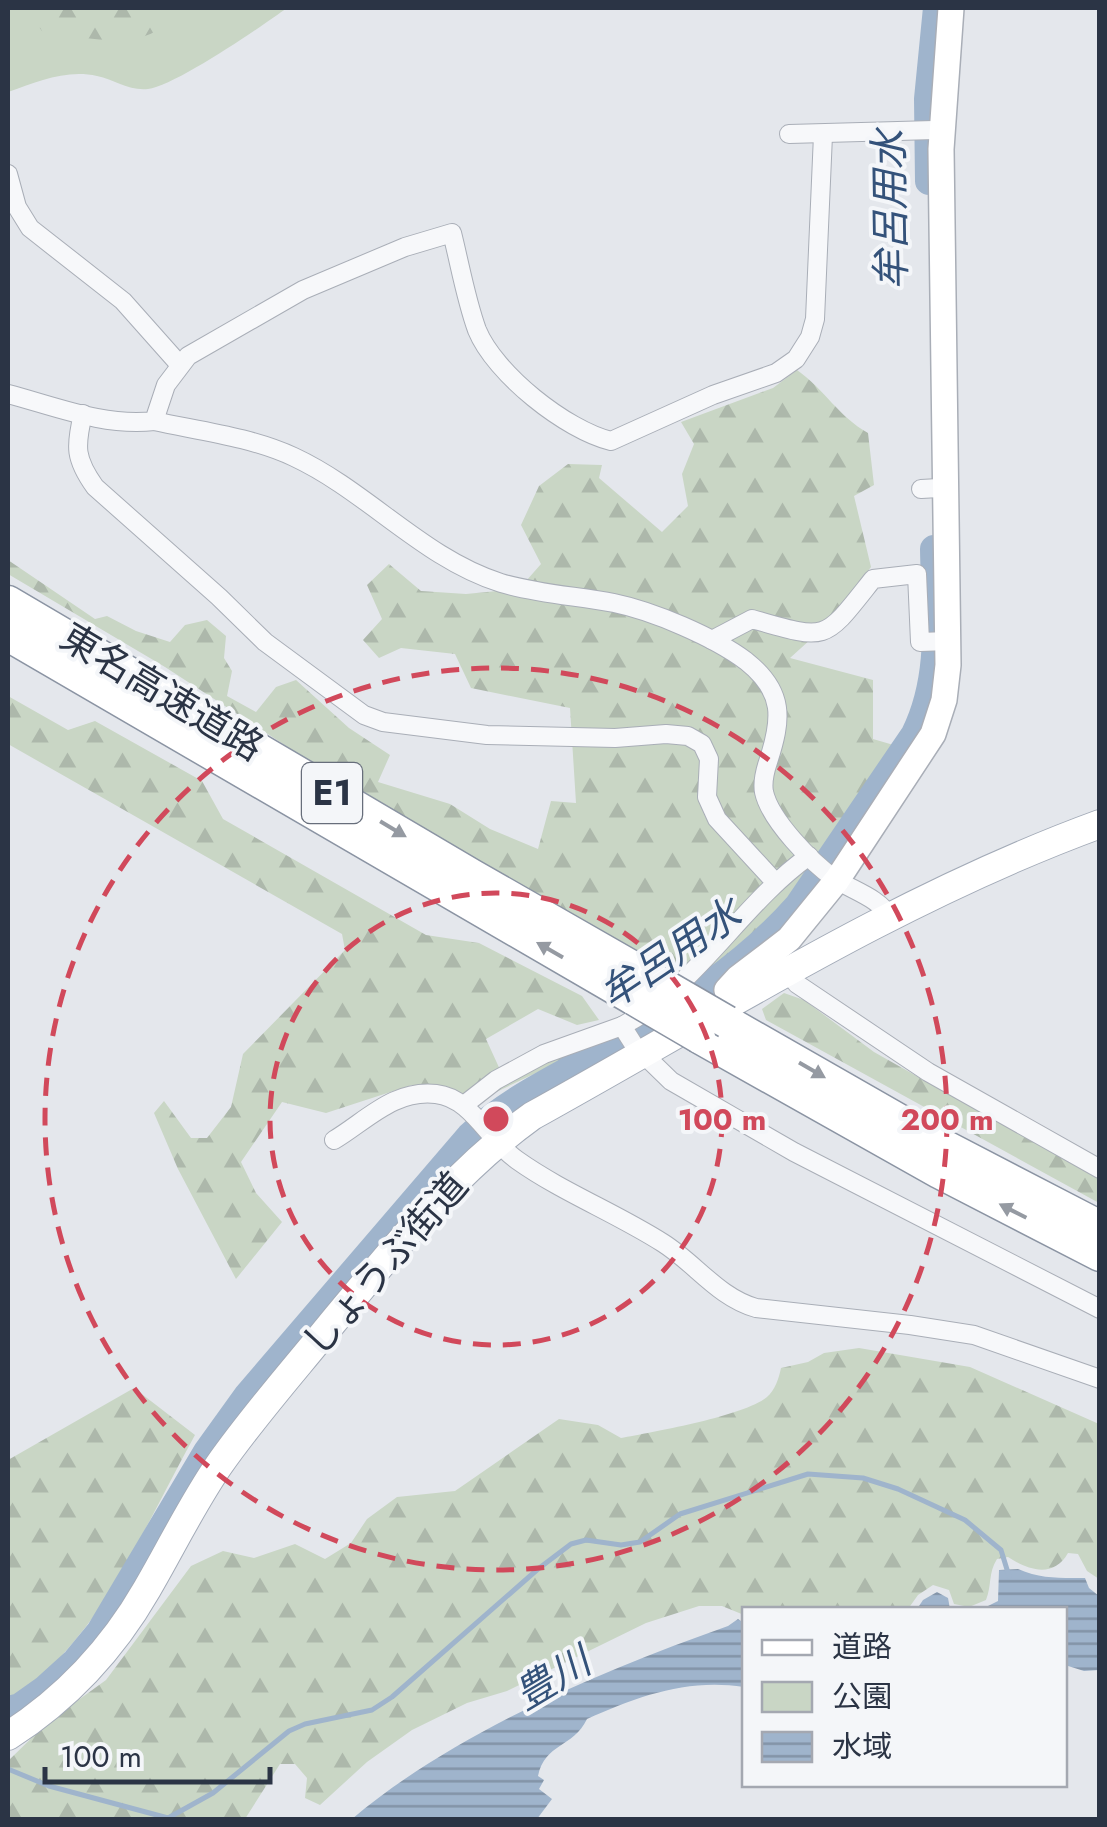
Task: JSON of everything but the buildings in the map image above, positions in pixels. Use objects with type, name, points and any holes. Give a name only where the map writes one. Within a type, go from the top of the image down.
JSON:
[{"type":"highway","name":"東名高速道路","points":[[8,602],[636,1023]]},
{"type":"highway","name":"東名高速道路","points":[[8,635],[636,1023],[719,1021],[1100,1227]]},
{"type":"highway","name":"東名高速道路","points":[[719,1021],[938,1172],[1100,1255]]},
{"type":"main road","name":"しょうぶ街道","points":[[8,1736],[64,1695],[93,1666],[130,1617],[218,1467],[250,1422],[406,1234],[492,1138],[532,1116],[636,1023],[719,1021],[788,973],[890,917],[968,878],[1100,824]]},
{"type":"street","points":[[719,1021],[727,990],[788,940],[920,755],[940,717],[941,149],[952,8]]},
{"type":"street","points":[[789,134],[934,130]]},
{"type":"street","points":[[154,422],[166,384],[179,364],[230,330],[302,290],[405,247],[452,233],[478,333],[488,348],[537,400],[596,437],[612,441],[712,395],[776,373],[796,360],[815,320],[823,135]]},
{"type":"street","points":[[8,174],[18,207],[30,228],[122,300],[179,364]]},
{"type":"street","points":[[8,394],[128,423],[154,422],[264,445],[294,457],[359,496],[446,558],[501,583],[615,603],[712,640],[747,662],[770,688],[780,708],[780,725],[764,776],[764,792],[774,814],[810,858],[834,878],[884,907],[890,917]]},
{"type":"street","points":[[84,414],[76,448],[83,470],[95,487],[265,642],[347,706],[383,722],[487,735],[688,736],[702,744],[709,759],[706,796],[717,820],[776,883]]},
{"type":"street","points":[[712,640],[752,619],[800,633],[821,634],[840,621],[873,579],[916,574],[920,642],[938,641]]},
{"type":"street","points":[[810,858],[776,883],[693,970],[636,1019],[671,1081],[794,1152],[1100,1309]]},
{"type":"street","points":[[788,973],[797,984],[928,1072],[1100,1169]]},
{"type":"street","points":[[467,1109],[496,1080],[544,1054],[636,1023]]},
{"type":"street","points":[[334,1140],[358,1126],[377,1108],[403,1097],[432,1094],[467,1109],[518,1161],[678,1253],[738,1303],[974,1336],[1100,1379]]},
{"type":"green space","points":[[8,8],[287,8],[178,78],[148,89],[74,74],[8,92]]},
{"type":"green space","points":[[24,8],[171,8],[160,28],[149,35],[119,40],[42,31]]},
{"type":"green space","points":[[797,370],[868,433],[874,485],[854,496],[871,567],[832,620],[790,658],[873,680],[873,739],[897,746],[832,843],[780,911],[723,964],[692,982],[346,785],[165,667],[8,574],[8,560],[95,619],[107,616],[170,642],[185,625],[207,620],[226,636],[224,658],[232,671],[227,696],[256,712],[276,687],[296,680],[349,728],[390,755],[378,782],[450,804],[490,829],[538,849],[551,801],[576,803],[570,708],[471,688],[455,654],[401,648],[379,658],[363,640],[382,619],[367,585],[389,564],[421,591],[466,594],[519,589],[541,564],[521,525],[539,486],[568,464],[602,465],[599,478],[662,532],[688,506],[682,474],[694,444],[681,422],[773,388]]},
{"type":"green space","points":[[8,696],[68,730],[95,721],[202,781],[223,819],[426,935],[479,943],[582,996],[599,1020],[577,1025],[538,1009],[486,1039],[502,1074],[553,1056],[570,1057],[475,1102],[448,1087],[412,1085],[326,1113],[282,1102],[241,1162],[256,1193],[282,1222],[236,1279],[178,1169],[154,1113],[164,1101],[191,1138],[207,1138],[231,1107],[243,1054],[345,950],[342,934],[8,744]]},
{"type":"green space","points":[[784,993],[804,1000],[874,1052],[1099,1179],[1099,1203],[766,1020],[762,1009]]},
{"type":"green space","points":[[859,1348],[970,1367],[1099,1424],[1099,1579],[1087,1571],[1078,1554],[1068,1553],[1056,1566],[1041,1570],[1008,1557],[997,1559],[994,1564],[986,1600],[969,1607],[954,1604],[949,1590],[933,1585],[909,1607],[742,1607],[742,1614],[722,1606],[699,1606],[646,1623],[507,1691],[467,1703],[412,1730],[367,1762],[320,1805],[305,1798],[307,1778],[295,1764],[280,1764],[245,1819],[8,1820],[8,1761],[48,1722],[106,1680],[191,1566],[223,1551],[254,1558],[295,1544],[325,1559],[351,1543],[367,1519],[397,1497],[455,1491],[559,1419],[598,1425],[621,1438],[697,1422],[755,1404],[772,1391],[781,1368],[808,1362],[824,1353]]},
{"type":"green space","points":[[134,1388],[195,1435],[96,1613],[42,1676],[18,1696],[8,1699],[8,1460]]},
{"type":"water","points":[[999,1570],[1085,1578],[1099,1596],[1099,1670],[1084,1671],[1067,1666],[1067,1607],[986,1607],[998,1601]]},
{"type":"water","points":[[937,1592],[948,1598],[950,1607],[918,1607]]},
{"type":"water","points":[[738,1619],[742,1622],[742,1687],[683,1687],[625,1703],[587,1719],[542,1765],[538,1776],[544,1780],[539,1789],[552,1799],[537,1819],[352,1819],[436,1758],[531,1707],[630,1663]]},
{"type":"waterway","name":"牟呂用水","points":[[929,181],[928,99],[937,8]]},
{"type":"waterway","name":"牟呂用水","points":[[8,1710],[20,1707],[44,1690],[100,1632],[207,1452],[248,1395],[470,1136],[518,1100],[708,986],[798,906],[915,734],[924,712],[936,643],[934,549]]},
{"type":"waterway","points":[[8,1769],[49,1786],[168,1818],[213,1793],[289,1731],[372,1710],[392,1697],[571,1544],[586,1540],[621,1545],[640,1542],[680,1514],[808,1474],[863,1478],[898,1489],[965,1520],[1001,1550],[1009,1576]]},
{"type":"water label","name":"豊川","points":[[552,1678]]}]
